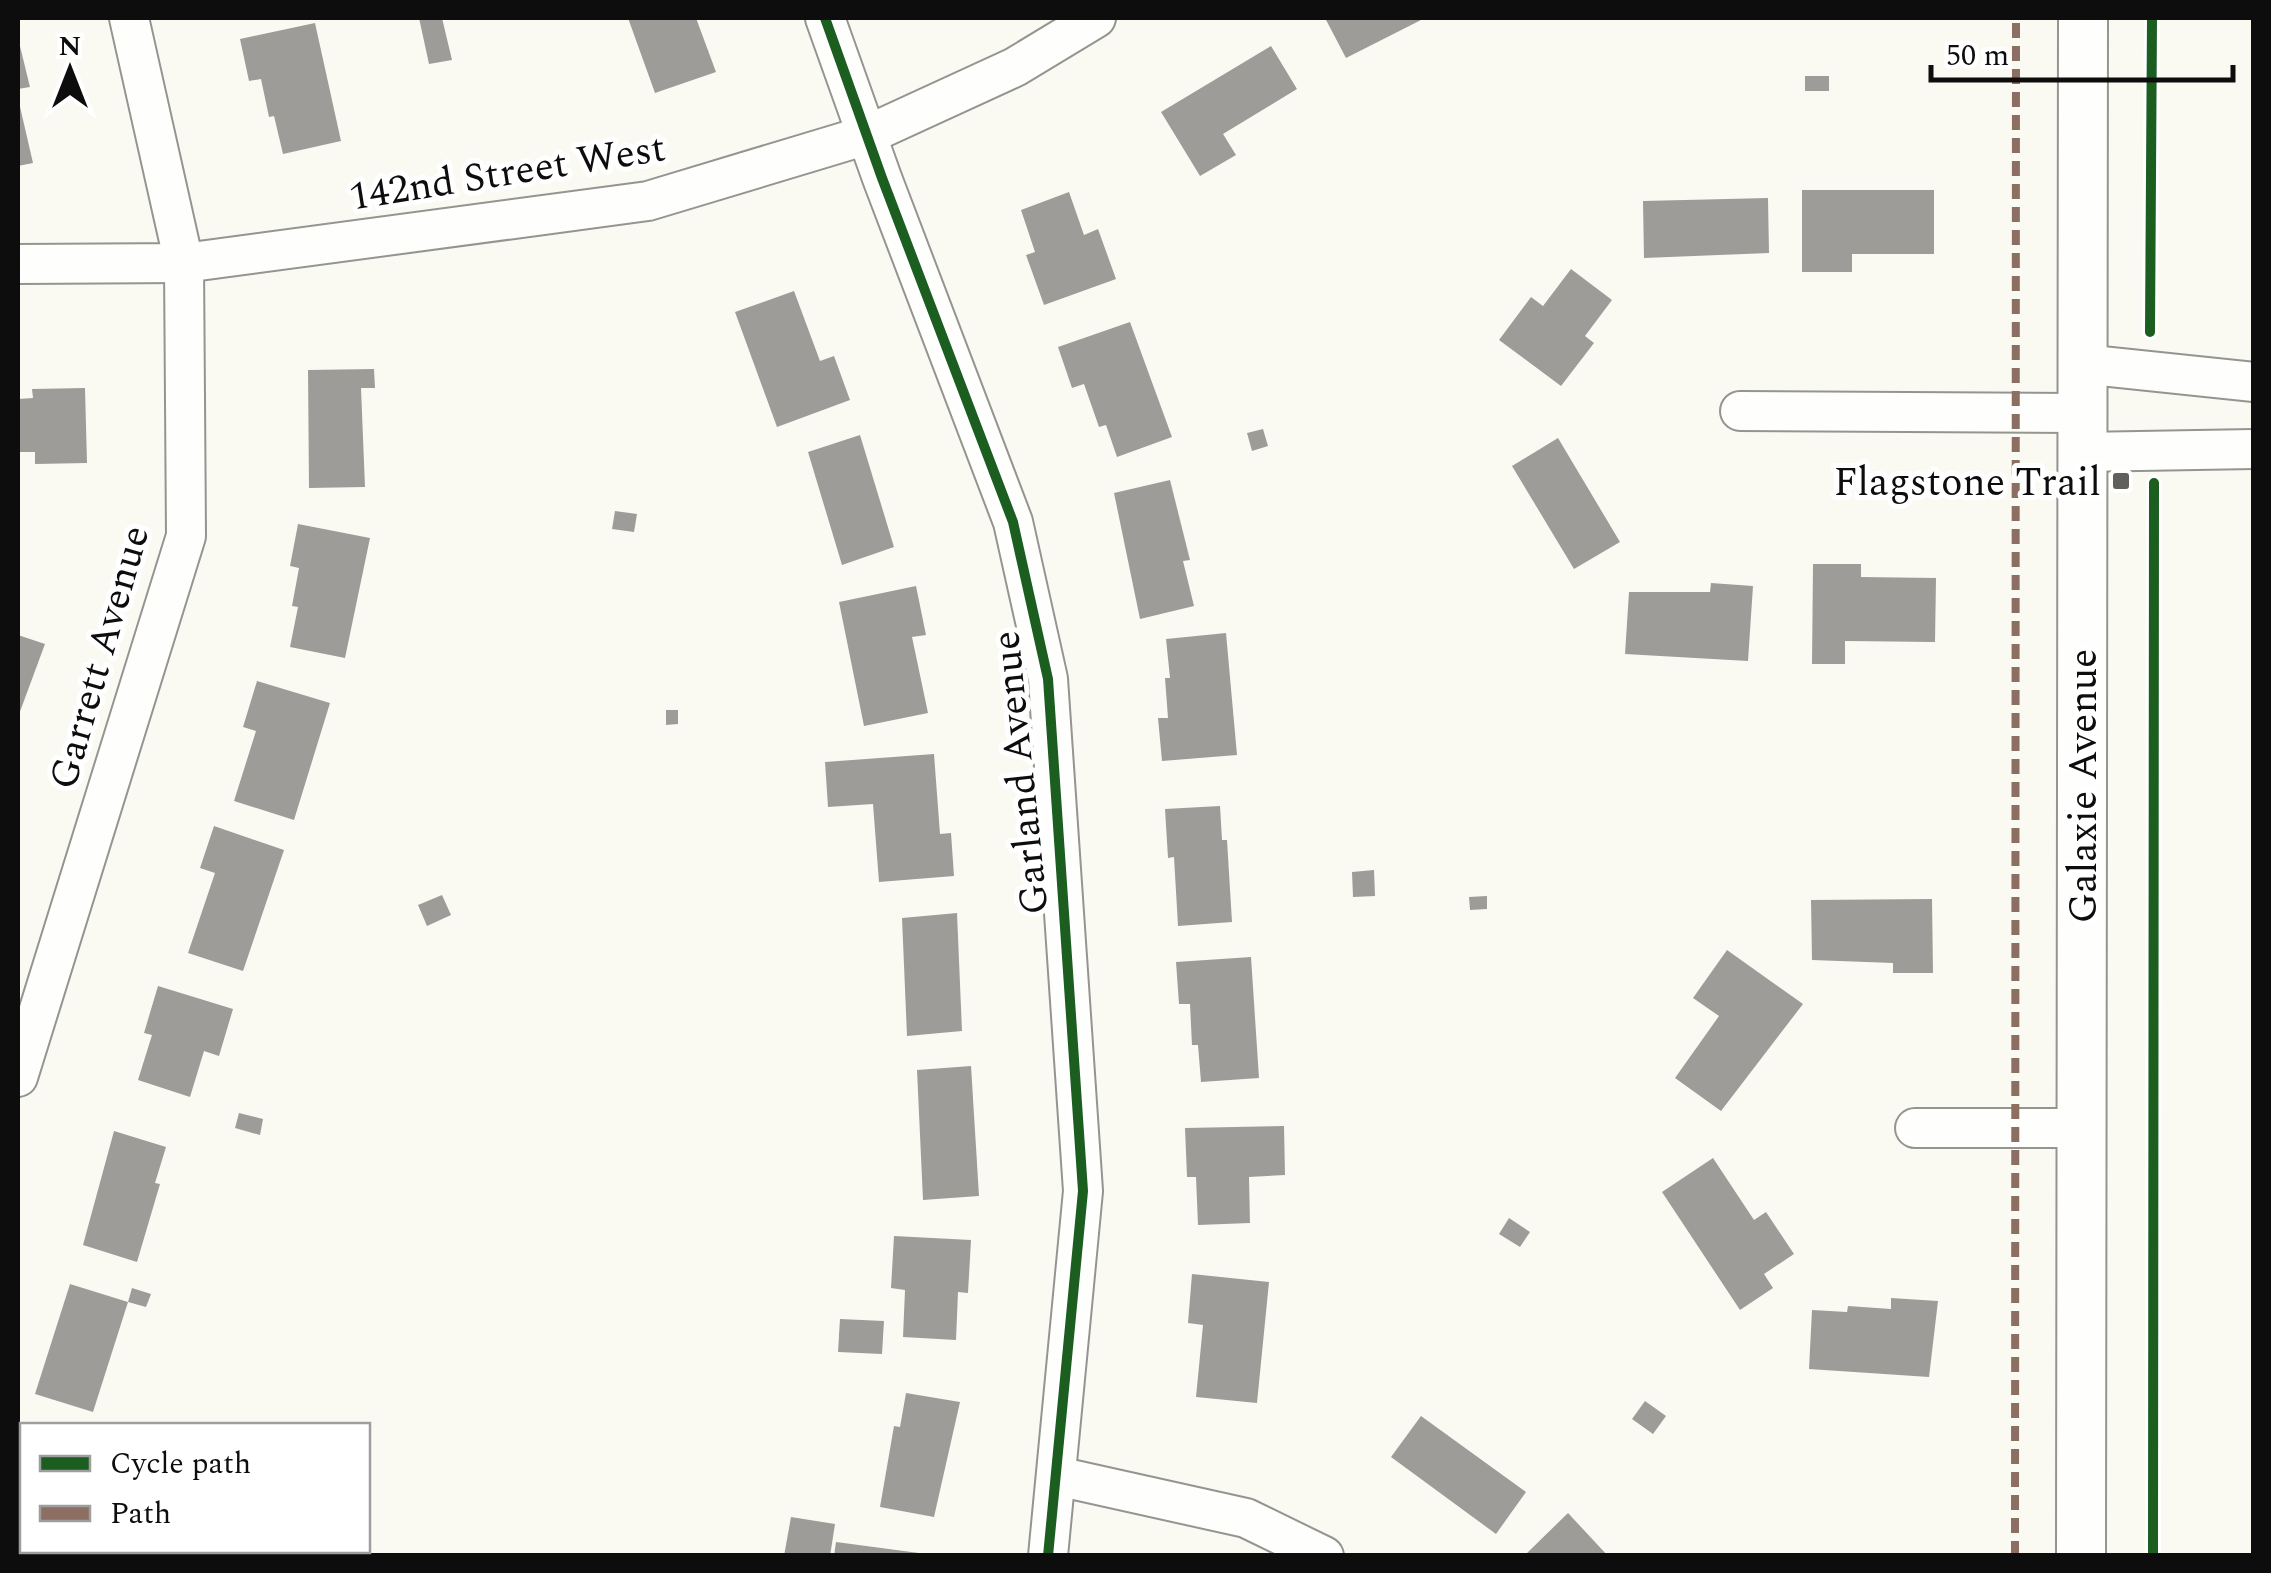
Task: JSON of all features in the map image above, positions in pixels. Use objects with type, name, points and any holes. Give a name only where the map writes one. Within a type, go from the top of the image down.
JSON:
[{"type":"street","name":"Garrett Avenue","points":[[18,1077],[186,536],[184,263],[129,18]]},
{"type":"street","name":"Garland Avenue","points":[[824,18],[1013,522],[1048,679],[1084,1191],[1048,1556]]},
{"type":"street","name":"142nd Street West","points":[[18,264],[184,263],[648,201],[867,135],[1015,67],[1096,18]]},
{"type":"street","name":"Galaxie Avenue","points":[[2081,1556],[2082,18]]},
{"type":"street","points":[[2082,364],[2254,382]]},
{"type":"street","points":[[1740,410],[2082,432],[2254,450]]},
{"type":"street","points":[[1915,1128],[2081,1128]]},
{"type":"street","points":[[1056,1476],[1246,1518],[1324,1556]]},
{"type":"building","points":[[419,18],[442,18],[452,60],[429,64]]},
{"type":"building","points":[[628,18],[696,18],[716,72],[655,93]]},
{"type":"building","points":[[1325,18],[1425,18],[1346,58]]},
{"type":"building","points":[[315,23],[341,141],[283,154],[274,116],[269,117],[261,79],[249,81],[240,39]]},
{"type":"building","points":[[18,38],[30,87],[18,89]]},
{"type":"building","points":[[1271,46],[1297,89],[1223,134],[1236,155],[1200,176],[1161,112]]},
{"type":"building","points":[[1805,76],[1829,76],[1829,91],[1805,91]]},
{"type":"building","points":[[18,98],[33,163],[18,166]]},
{"type":"building","points":[[1802,190],[1934,190],[1934,254],[1852,254],[1852,272],[1802,272]]},
{"type":"building","points":[[1069,192],[1084,235],[1098,229],[1116,279],[1044,305],[1026,255],[1035,252],[1021,210]]},
{"type":"building","points":[[1768,198],[1769,253],[1644,258],[1643,201]]},
{"type":"building","points":[[1571,269],[1612,300],[1585,336],[1594,343],[1561,386],[1499,340],[1531,297],[1543,306]]},
{"type":"building","points":[[794,291],[820,361],[834,356],[850,400],[777,427],[735,312]]},
{"type":"building","points":[[1130,322],[1172,437],[1117,457],[1106,425],[1099,427],[1084,384],[1072,388],[1058,347]]},
{"type":"building","points":[[374,369],[375,388],[361,388],[365,487],[309,488],[308,370]]},
{"type":"building","points":[[85,388],[87,463],[35,464],[35,452],[18,452],[18,399],[33,398],[32,389]]},
{"type":"building","points":[[1263,429],[1268,446],[1252,451],[1247,433]]},
{"type":"building","points":[[860,435],[894,547],[842,565],[808,452]]},
{"type":"building","points":[[1558,438],[1620,542],[1574,569],[1512,466]]},
{"type":"building","points":[[1170,480],[1190,560],[1183,561],[1194,606],[1140,619],[1114,493]]},
{"type":"building","points":[[615,511],[637,514],[634,532],[612,529]]},
{"type":"building","points":[[298,524],[370,538],[345,658],[290,647],[298,607],[292,606],[299,568],[290,566]]},
{"type":"building","points":[[1813,564],[1861,564],[1861,577],[1936,578],[1935,642],[1845,641],[1845,664],[1812,664]]},
{"type":"building","points":[[1711,583],[1753,586],[1748,661],[1625,654],[1629,592],[1710,592]]},
{"type":"building","points":[[916,586],[926,635],[912,637],[928,713],[864,726],[839,602]]},
{"type":"building","points":[[1226,633],[1237,755],[1162,761],[1158,718],[1168,718],[1165,678],[1170,678],[1166,639]]},
{"type":"building","points":[[18,635],[45,644],[18,717]]},
{"type":"building","points":[[257,681],[330,703],[294,820],[234,801],[256,731],[243,727]]},
{"type":"building","points":[[666,710],[678,710],[678,724],[666,725]]},
{"type":"building","points":[[934,754],[940,834],[951,833],[954,876],[879,882],[873,804],[828,807],[825,762]]},
{"type":"building","points":[[1220,806],[1222,840],[1227,840],[1232,922],[1178,926],[1174,857],[1168,858],[1165,809]]},
{"type":"building","points":[[214,826],[284,850],[243,971],[188,953],[215,873],[200,868]]},
{"type":"building","points":[[1374,870],[1375,896],[1353,897],[1352,872]]},
{"type":"building","points":[[442,895],[451,915],[427,926],[418,905]]},
{"type":"building","points":[[1487,896],[1487,909],[1470,910],[1469,897]]},
{"type":"building","points":[[1932,899],[1933,973],[1893,973],[1893,963],[1812,960],[1811,900]]},
{"type":"building","points":[[957,913],[962,1031],[907,1036],[902,918]]},
{"type":"building","points":[[1727,950],[1803,1004],[1721,1111],[1675,1078],[1719,1016],[1693,998]]},
{"type":"building","points":[[1251,957],[1259,1078],[1201,1082],[1198,1045],[1192,1045],[1190,1004],[1179,1004],[1176,962]]},
{"type":"building","points":[[158,986],[233,1009],[219,1056],[204,1051],[190,1097],[138,1080],[152,1035],[144,1033]]},
{"type":"building","points":[[971,1066],[979,1196],[923,1200],[917,1070]]},
{"type":"building","points":[[239,1113],[263,1119],[260,1135],[235,1128]]},
{"type":"building","points":[[1284,1126],[1285,1175],[1249,1177],[1250,1223],[1198,1225],[1196,1177],[1187,1177],[1185,1128]]},
{"type":"building","points":[[114,1131],[166,1147],[155,1183],[160,1184],[137,1262],[83,1245]]},
{"type":"building","points":[[1713,1158],[1754,1220],[1766,1212],[1794,1254],[1764,1274],[1773,1288],[1740,1310],[1662,1192]]},
{"type":"building","points":[[1509,1218],[1530,1232],[1520,1247],[1499,1234]]},
{"type":"building","points":[[894,1236],[971,1240],[968,1293],[958,1292],[956,1340],[903,1337],[905,1290],[891,1288]]},
{"type":"building","points":[[1192,1274],[1269,1282],[1257,1403],[1196,1397],[1203,1325],[1188,1323]]},
{"type":"building","points":[[70,1284],[128,1302],[93,1412],[35,1394]]},
{"type":"building","points":[[132,1288],[151,1294],[146,1307],[128,1302]]},
{"type":"building","points":[[1891,1298],[1938,1301],[1929,1377],[1809,1369],[1812,1310],[1847,1312],[1848,1306],[1891,1309]]},
{"type":"building","points":[[840,1319],[884,1321],[882,1354],[838,1352]]},
{"type":"building","points":[[906,1393],[960,1402],[934,1517],[880,1507],[894,1426],[900,1427]]},
{"type":"building","points":[[1645,1401],[1666,1416],[1653,1434],[1632,1419]]},
{"type":"building","points":[[1421,1416],[1526,1492],[1496,1534],[1391,1457]]},
{"type":"building","points":[[20,1479],[20,1544],[18,1543]]},
{"type":"building","points":[[1568,1513],[1608,1556],[1524,1556]]},
{"type":"building","points":[[791,1517],[835,1524],[830,1556],[784,1556]]},
{"type":"building","points":[[836,1542],[919,1553],[919,1556],[834,1556]]},
{"type":"marked path","points":[[2015,1556],[2016,18]]},
{"type":"cycle path","points":[[825,18],[1013,522],[1048,679],[1083,1191],[1048,1556]]},
{"type":"cycle path","points":[[2150,332],[2152,18]]},
{"type":"cycle path","points":[[2153,1556],[2154,483]]},
{"type":"place","name":"Flagstone Trail","points":[[2121,481]]}]
